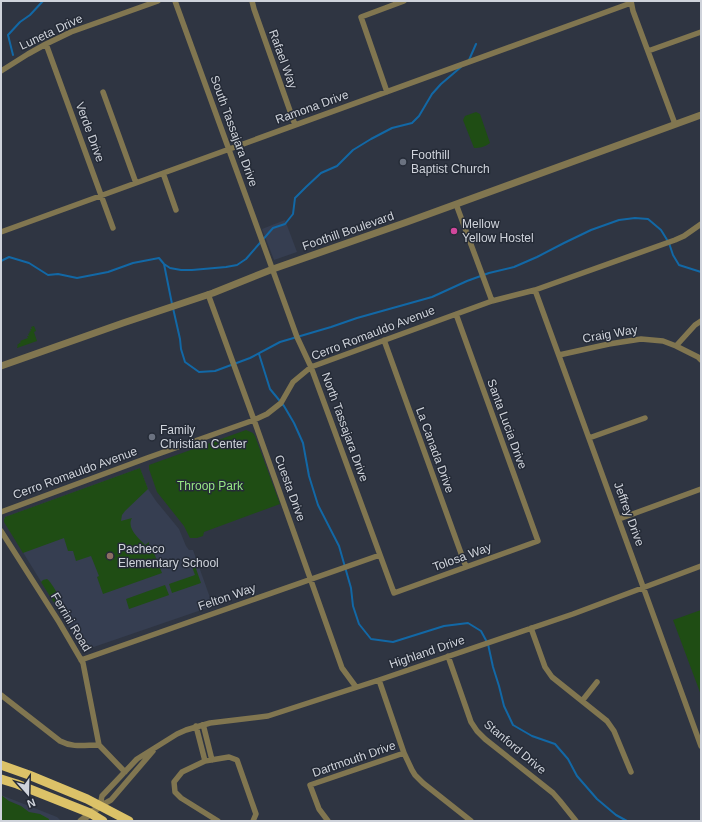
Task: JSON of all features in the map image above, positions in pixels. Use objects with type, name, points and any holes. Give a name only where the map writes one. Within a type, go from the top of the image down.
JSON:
[{"type":"highway","points":[[1,765],[80,796],[129,821]]},
{"type":"highway","points":[[1,779],[90,813],[103,821]]},
{"type":"street","name":"Luneta Drive","points":[[1,71],[28,54],[71,32],[158,1]]},
{"type":"street","name":"South Tassajara Drive","points":[[175,1],[272,269]]},
{"type":"street","name":"Rafael Way","points":[[252,1],[295,125]]},
{"type":"street","points":[[387,92],[361,17],[404,1]]},
{"type":"street","name":"Ramona Drive","points":[[1,232],[631,2]]},
{"type":"street","points":[[631,2],[675,124]]},
{"type":"street","points":[[648,51],[701,32]]},
{"type":"street","name":"Verde Drive","points":[[46,44],[113,228]]},
{"type":"street","points":[[103,92],[136,183]]},
{"type":"street","name":"Foothill Boulevard","points":[[1,366],[208,294],[272,269],[701,115]]},
{"type":"street","points":[[163,173],[176,210]]},
{"type":"street","points":[[456,204],[492,301]]},
{"type":"street","name":"Cerro Romauldo Avenue","points":[[1,512],[267,414],[281,403],[293,382],[311,368],[492,301],[536,290],[675,240],[684,236],[701,224]]},
{"type":"street","name":"North Tassajara Drive","points":[[272,269],[297,337],[311,368],[394,593]]},
{"type":"street","name":"Jeffrey Drive","points":[[536,290],[701,746]]},
{"type":"street","name":"Cuesta Drive","points":[[208,294],[342,668],[356,687]]},
{"type":"street","name":"Santa Lucia Drive","points":[[456,314],[538,541]]},
{"type":"street","points":[[676,346],[695,325],[701,321]]},
{"type":"street","name":"Craig Way","points":[[559,355],[609,344],[641,339],[663,341],[676,346],[701,360]]},
{"type":"street","name":"La Canada Drive","points":[[384,340],[466,567]]},
{"type":"street","points":[[589,438],[645,418]]},
{"type":"street","points":[[619,519],[701,489]]},
{"type":"street","name":"Ferrini Road","points":[[1,531],[59,622],[83,663],[99,745]]},
{"type":"street","name":"Tolosa Way","points":[[394,593],[538,541]]},
{"type":"street","name":"Felton Way","points":[[81,660],[380,555]]},
{"type":"street","name":"Highland Drive","points":[[100,806],[102,796],[137,760],[176,734],[196,726],[235,719],[268,716],[573,614],[701,566]]},
{"type":"street","points":[[531,628],[546,671],[607,721],[612,727],[631,772]]},
{"type":"street","name":"Stanford Drive","points":[[448,656],[469,716],[477,731],[553,793],[576,821]]},
{"type":"street","points":[[379,680],[409,765],[419,780],[471,821]]},
{"type":"street","points":[[582,701],[597,682]]},
{"type":"street","points":[[1,695],[60,742],[74,746],[99,745],[125,772]]},
{"type":"street","points":[[202,725],[212,760]]},
{"type":"street","points":[[196,726],[205,761]]},
{"type":"street","name":"Highland Drive","points":[[81,821],[100,806],[111,800],[159,745]]},
{"type":"street","name":"Dartmouth Drive","points":[[328,821],[319,809],[310,785],[404,753]]},
{"type":"street","points":[[218,821],[181,798],[175,792],[174,782],[182,772],[205,761],[229,757],[237,760],[256,814],[253,821]]},
{"type":"shaded area","points":[[285,220],[297,252],[274,260],[262,229]]},
{"type":"shaded area","name":"Pacheco Elementary School","points":[[140,468],[148,489],[179,529],[186,546],[189,550],[193,550],[213,606],[83,650],[5,523],[4,519],[5,517]]},
{"type":"shaded area","points":[[1,795],[57,817],[61,821],[1,821]]},
{"type":"green space","points":[[476,112],[480,114],[490,143],[482,147],[474,148],[463,120],[465,116]]},
{"type":"green space","points":[[34,326],[37,341],[17,348],[17,345],[21,342],[20,341],[28,338],[27,336],[29,336],[28,334],[31,331],[30,329],[32,329],[31,327]]},
{"type":"green space","name":"Throop Park","points":[[246,430],[253,433],[255,436],[280,504],[204,532],[203,536],[190,538],[184,526],[157,492],[149,465]]},
{"type":"green space","points":[[140,468],[148,489],[125,511],[122,515],[121,521],[132,518],[132,529],[145,545],[149,542],[162,573],[103,594],[97,577],[99,576],[91,556],[76,561],[73,551],[68,551],[64,538],[23,553],[4,522],[5,517]]},
{"type":"green space","points":[[193,560],[201,583],[172,593],[169,584],[195,575],[190,561]]},
{"type":"green space","points":[[47,579],[55,589],[62,604],[64,611],[62,614],[41,582]]},
{"type":"green space","points":[[165,585],[169,595],[129,609],[126,599]]},
{"type":"green space","points":[[701,610],[701,695],[673,620]]},
{"type":"green space","points":[[1,795],[29,812],[40,814],[49,819],[49,821],[1,821]]},
{"type":"waterway","points":[[13,55],[8,35],[43,1]]},
{"type":"waterway","points":[[469,60],[476,44]]},
{"type":"waterway","points":[[1,261],[9,257],[29,263],[48,275],[58,274],[77,278],[108,272],[133,263],[159,258],[170,268],[181,270],[237,265],[246,259],[273,228],[285,224],[293,214],[295,198],[321,173],[337,166],[353,150],[371,139],[392,128],[412,123],[419,116],[432,94],[461,67]]},
{"type":"waterway","points":[[173,308],[185,362],[199,372],[215,371],[250,358],[280,342],[432,297],[467,281],[489,273],[514,267],[591,230],[619,220],[635,218],[648,219],[661,230],[679,265],[701,272]]},
{"type":"waterway","points":[[164,264],[172,304]]},
{"type":"waterway","points":[[259,354],[270,389],[284,406],[303,443],[309,476],[318,505],[339,546],[351,588],[353,606],[359,624],[371,639],[393,642],[444,626],[468,623],[481,631],[488,644],[504,706],[513,725],[532,736],[555,744],[568,759],[577,776],[597,799],[616,815],[627,821]]},
{"type":"place","name":"Foothill Baptist Church","points":[[403,162]]},
{"type":"place","name":"Mellow Yellow Hostel","points":[[454,231]]},
{"type":"place","name":"Family Christian Center","points":[[152,437]]},
{"type":"place","name":"Pacheco Elementary School","points":[[110,556]]}]
